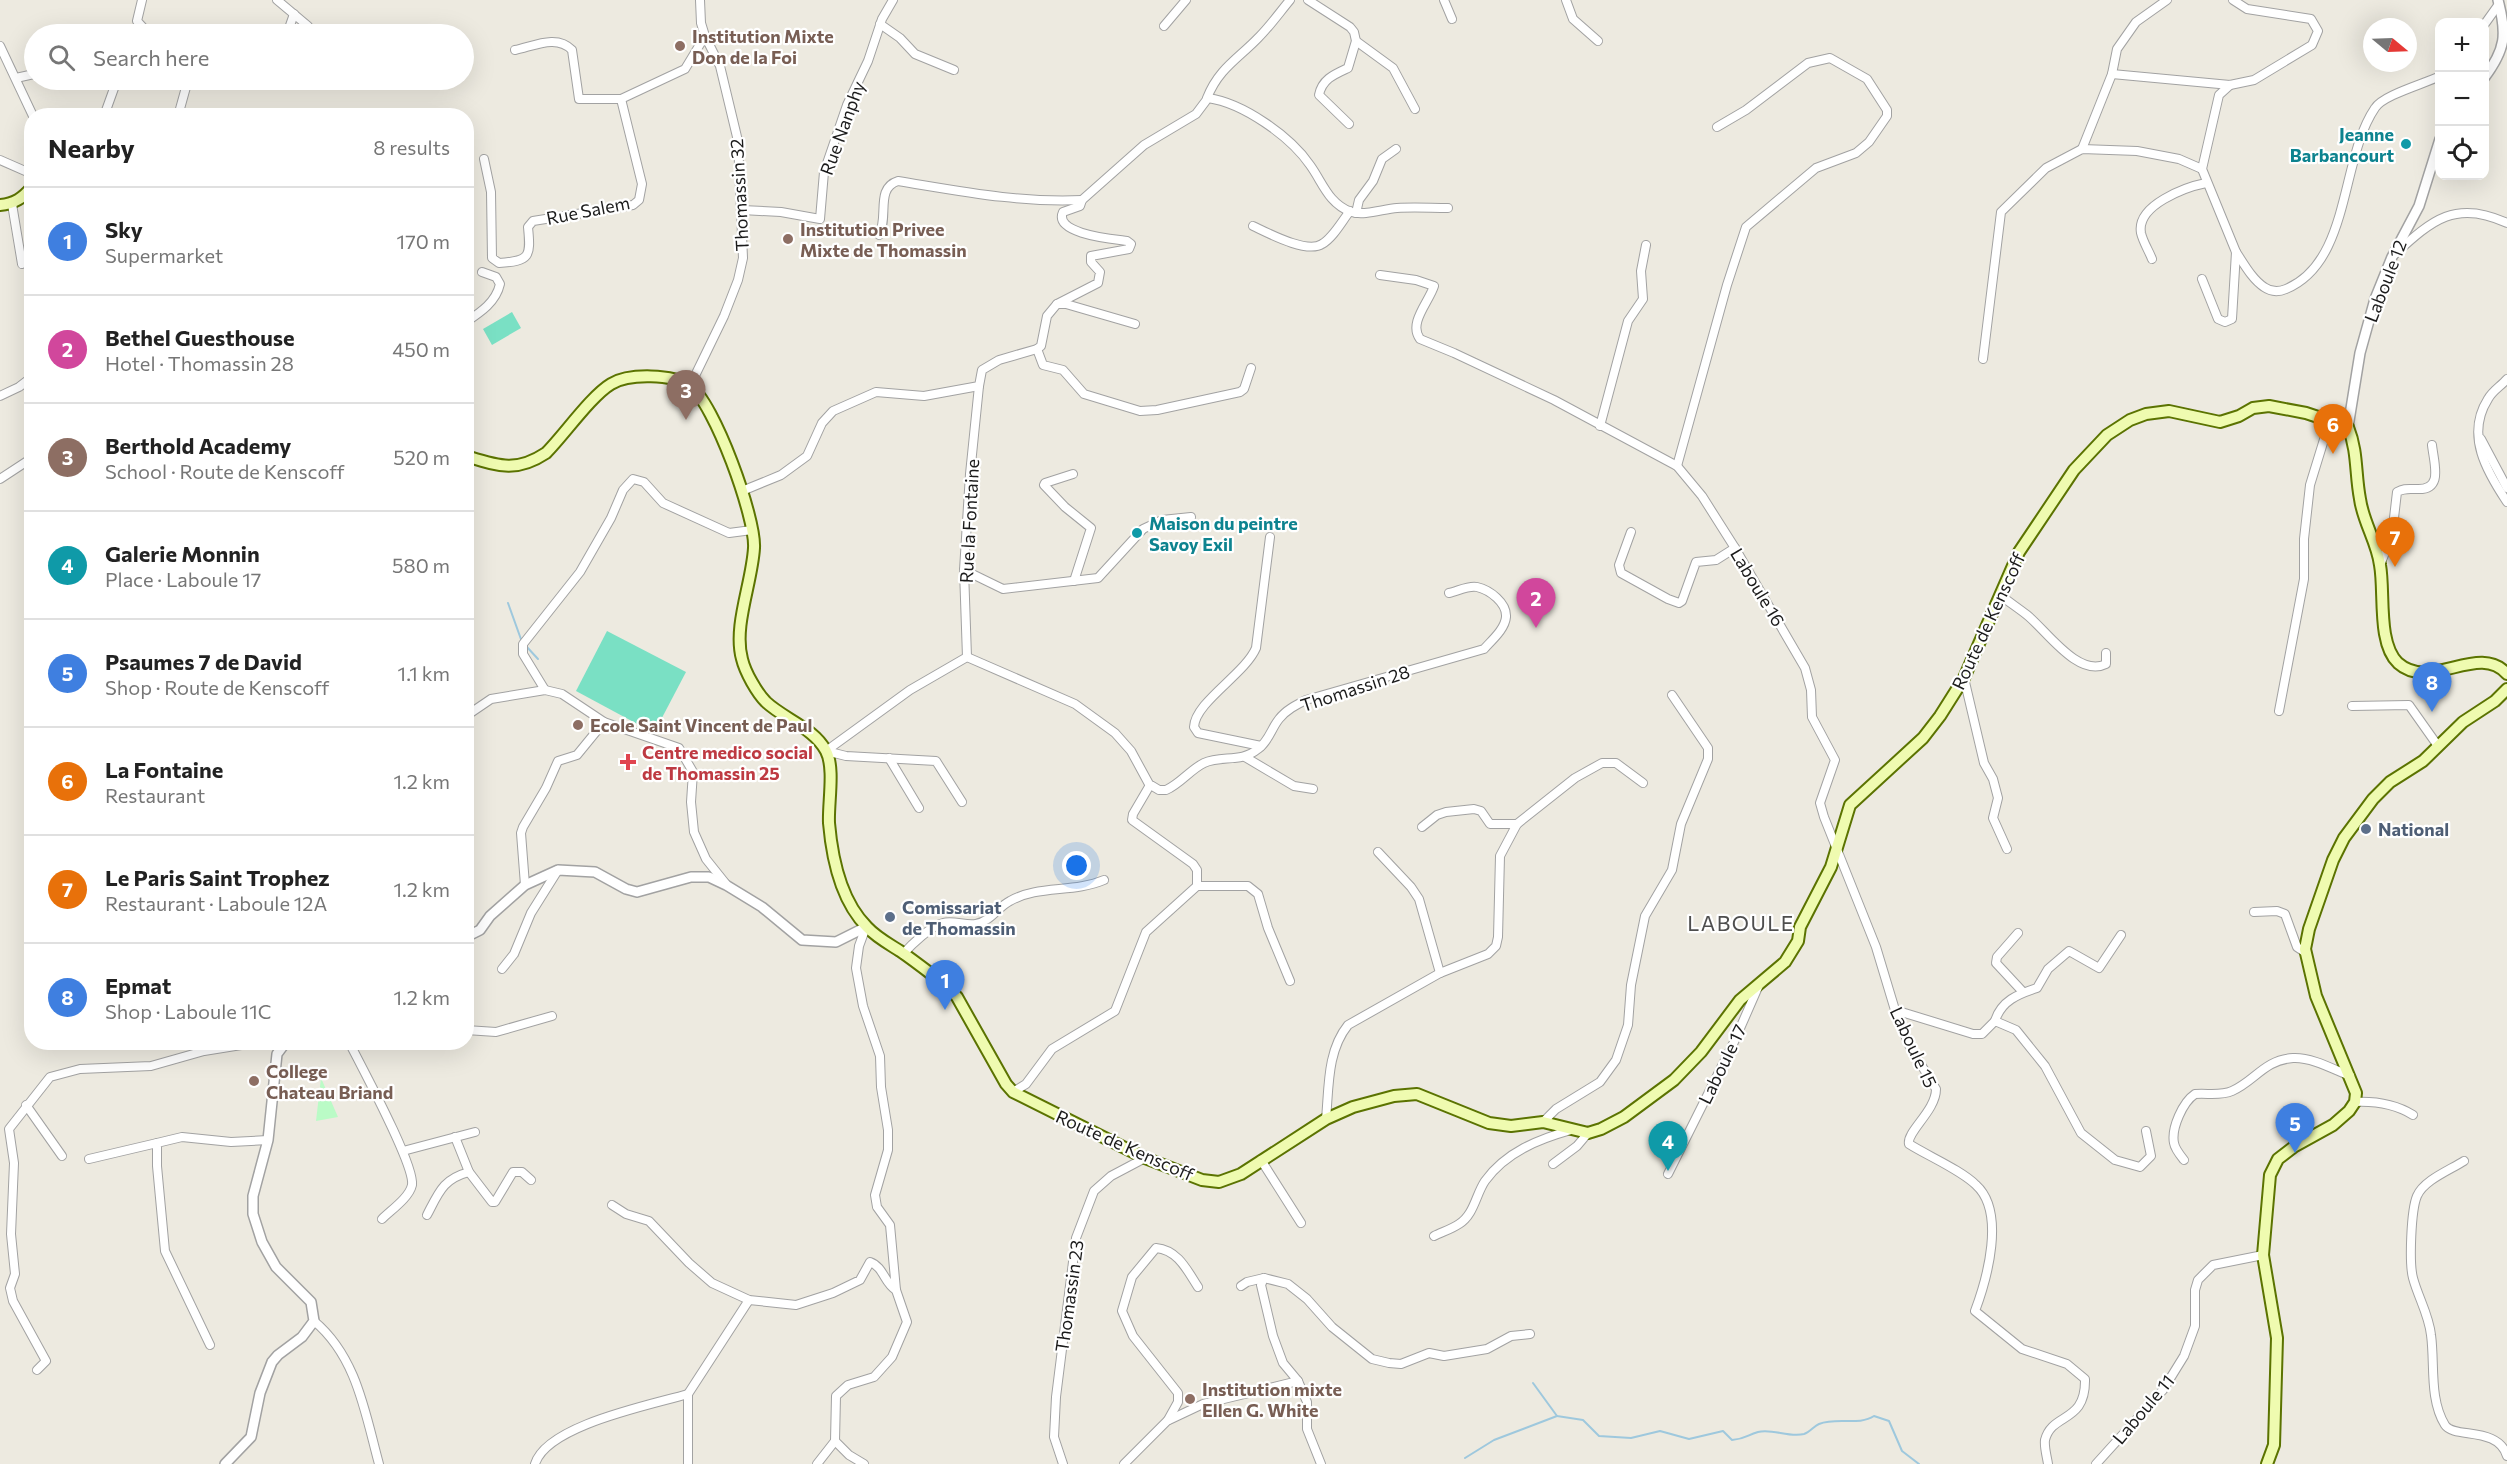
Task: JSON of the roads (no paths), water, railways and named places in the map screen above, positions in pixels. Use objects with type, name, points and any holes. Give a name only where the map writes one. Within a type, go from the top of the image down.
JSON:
[{"type":"main road","points":[[0,205],[12,204],[24,196]]},
{"type":"main road","points":[[474,459],[496,466],[519,466],[533,462],[546,453],[611,384],[634,376],[674,380],[690,386],[705,404],[727,449],[742,491],[752,530],[754,546],[737,640],[742,663],[765,701],[816,738],[826,751]]},
{"type":"main road","name":"Route de Kenscoff","points":[[826,751],[829,763],[829,823],[834,857],[844,894],[866,927],[947,986],[957,997],[1006,1084],[1013,1092],[1145,1158],[1202,1180],[1220,1182],[1241,1174],[1326,1119],[1353,1107],[1394,1096],[1417,1094],[1489,1123],[1511,1126],[1543,1122],[1588,1133],[1624,1117],[1674,1080],[1701,1052],[1740,1000],[1785,962],[1798,941],[1800,927],[1825,882],[1838,848],[1850,805],[1923,738],[1940,716],[1964,678],[2019,552],[2074,470],[2107,435],[2130,420],[2146,414],[2169,411],[2220,422],[2239,416],[2253,408],[2269,406],[2285,408],[2348,427]]},
{"type":"main road","points":[[2348,427],[2355,445],[2360,500],[2380,565],[2385,632],[2389,648],[2398,663],[2412,671],[2430,673],[2477,663],[2496,665],[2507,674]]},
{"type":"main road","points":[[2267,1464],[2274,1445],[2277,1338],[2263,1255],[2270,1175],[2278,1159],[2295,1146],[2333,1125],[2349,1111],[2355,1102],[2356,1093],[2316,996],[2306,953],[2309,928],[2333,860],[2344,838],[2373,798],[2390,782],[2423,761],[2463,722],[2495,701],[2507,689]]},
{"type":"street","points":[[139,24],[136,21],[142,0]]},
{"type":"street","points":[[278,0],[305,24]]},
{"type":"street","name":"Thomassin 32","points":[[690,386],[720,326],[738,280],[743,258],[738,141],[732,108],[720,66],[701,23],[700,0]]},
{"type":"street","name":"Rue Nanphy","points":[[742,210],[781,212],[820,219],[824,172],[847,105],[868,61],[880,24],[893,0]]},
{"type":"street","points":[[1164,26],[1186,0]]},
{"type":"street","points":[[742,491],[781,475],[807,456],[822,423],[834,411],[876,392],[924,396],[979,386],[982,370],[989,364],[1037,350],[1044,340],[1047,316],[1057,304],[1098,283],[1100,272],[1091,262],[1091,256],[1129,249],[1131,246],[1127,241],[1078,232],[1062,222],[1063,212],[1080,206],[1082,200],[1144,145],[1196,114],[1208,98],[1214,82],[1226,67],[1259,37],[1290,0]]},
{"type":"street","points":[[1308,0],[1350,27],[1354,32],[1356,41],[1348,68],[1330,77],[1321,86],[1318,95],[1349,124]]},
{"type":"street","points":[[1444,0],[1452,19]]},
{"type":"street","points":[[1566,0],[1573,19],[1598,41]]},
{"type":"street","points":[[2082,148],[2112,74],[2116,49],[2136,22],[2167,0]]},
{"type":"street","points":[[2112,74],[2229,85],[2254,80],[2312,45],[2318,31],[2311,19],[2247,9],[2233,0]]},
{"type":"street","points":[[2488,18],[2498,2]]},
{"type":"street","points":[[2488,72],[2499,57],[2505,37],[2498,2]]},
{"type":"street","points":[[291,24],[294,15]]},
{"type":"street","points":[[880,24],[900,38],[915,54],[954,70]]},
{"type":"street","points":[[515,50],[552,41],[567,44],[572,50],[579,99],[621,99],[685,69],[705,36]]},
{"type":"street","points":[[1356,41],[1393,68],[1415,109]]},
{"type":"street","points":[[0,46],[29,108]]},
{"type":"street","points":[[1677,466],[1727,285],[1746,227],[1816,168],[1856,153],[1869,142],[1887,116],[1887,110],[1867,79],[1830,58],[1808,63],[1746,110],[1717,127]]},
{"type":"street","points":[[16,78],[24,76]]},
{"type":"street","points":[[2229,85],[2219,95],[2202,169],[2236,252],[2255,279],[2269,290],[2282,290],[2304,277],[2320,258],[2334,232],[2350,169],[2374,109],[2386,97],[2435,78]]},
{"type":"street","points":[[107,108],[113,90]]},
{"type":"street","points":[[180,108],[185,90]]},
{"type":"street","points":[[1208,98],[1257,116],[1270,126],[1310,164],[1333,202],[1353,212],[1396,208],[1448,208]]},
{"type":"street","name":"Rue Salem","points":[[484,159],[491,192],[492,258],[499,263],[519,262],[526,256],[530,246],[528,227],[532,221],[633,205],[639,200],[642,184],[621,99]]},
{"type":"street","points":[[1983,359],[2001,212],[2046,168],[2082,148],[2137,151],[2179,159],[2202,169]]},
{"type":"street","points":[[1253,226],[1303,246],[1315,247],[1325,241],[1353,212],[1373,181],[1382,159],[1396,149]]},
{"type":"street","name":"Laboule 12","points":[[2348,427],[2360,353],[2376,299],[2392,257],[2419,206],[2435,152]]},
{"type":"street","points":[[0,160],[24,170]]},
{"type":"street","points":[[879,235],[885,220],[885,190],[898,181],[995,197],[1044,202],[1082,200]]},
{"type":"street","points":[[2152,259],[2141,232],[2143,221],[2162,199],[2188,187],[2206,183]]},
{"type":"street","points":[[12,204],[22,264],[24,263]]},
{"type":"street","points":[[2392,257],[2421,230],[2443,216],[2465,212],[2491,215],[2507,223]]},
{"type":"street","points":[[1600,426],[1628,321],[1643,299],[1641,271],[1646,245]]},
{"type":"street","points":[[2202,279],[2218,319],[2225,322],[2232,319],[2236,252]]},
{"type":"street","points":[[474,315],[493,300],[500,284],[496,277],[482,272]]},
{"type":"street","name":"Laboule 16","points":[[1380,275],[1416,280],[1434,286],[1415,330],[1419,339],[1554,400],[1677,466],[1702,496],[1805,668],[1811,690],[1812,717],[1835,760],[1820,803],[1838,848]]},
{"type":"street","points":[[1057,304],[1066,304],[1135,324]]},
{"type":"street","points":[[1037,350],[1043,365],[1063,370],[1084,394],[1148,412],[1240,392],[1244,389],[1251,368]]},
{"type":"street","points":[[2507,379],[2488,398],[2482,410],[2478,434],[2480,455],[2507,502]]},
{"type":"street","points":[[0,396],[24,383]]},
{"type":"street","name":"Rue la Fontaine","points":[[966,657],[964,570],[970,474],[979,386]]},
{"type":"street","points":[[2279,711],[2304,579],[2304,539],[2310,486],[2330,420]]},
{"type":"street","points":[[2478,434],[2507,488]]},
{"type":"street","points":[[2380,565],[2392,535],[2397,492],[2403,489],[2425,490],[2435,481],[2432,445]]},
{"type":"street","points":[[0,479],[24,463]]},
{"type":"street","points":[[1073,474],[1044,485],[1065,507],[1091,528],[1074,581]]},
{"type":"street","points":[[545,690],[523,654],[523,644],[580,572],[611,518],[623,490],[630,481],[633,479],[644,482],[663,503],[729,533],[752,530]]},
{"type":"street","points":[[964,570],[1003,589],[1102,576],[1143,529],[1162,520],[1191,517]]},
{"type":"street","points":[[1631,532],[1619,565],[1621,573],[1679,603],[1682,601],[1696,562],[1716,560],[1735,548]]},
{"type":"street","points":[[1261,746],[1198,733],[1194,722],[1220,688],[1251,660],[1256,648],[1270,537]]},
{"type":"street","name":"Thomassin 28","points":[[1150,785],[1159,790],[1166,790],[1204,763],[1245,757],[1267,740],[1279,719],[1291,708],[1306,700],[1484,649],[1499,632],[1506,617],[1503,605],[1494,595],[1477,587],[1449,593]]},
{"type":"street","points":[[2000,596],[2028,616],[2082,664],[2100,666],[2106,664],[2106,653]]},
{"type":"street","points":[[826,751],[910,690],[966,657],[1075,704],[1115,733],[1131,750],[1150,785],[1133,814],[1132,820],[1194,864],[1197,870],[1197,886]]},
{"type":"street","points":[[1964,678],[1984,763],[1993,779],[1998,798],[1993,818],[2007,849]]},
{"type":"street","points":[[474,711],[491,699],[545,690],[562,694],[604,722],[679,748],[693,772],[691,802],[694,832],[706,859],[726,885]]},
{"type":"street","points":[[1543,1122],[1556,1108],[1600,1083],[1616,1060],[1628,1025],[1631,985],[1645,916],[1672,870],[1681,824],[1708,759],[1708,748],[1672,695]]},
{"type":"street","points":[[2352,706],[2409,705],[2438,746]]},
{"type":"street","points":[[525,885],[523,827],[546,788],[558,761],[578,755],[604,722]]},
{"type":"street","points":[[826,751],[846,756],[938,762],[962,802]]},
{"type":"street","points":[[1245,757],[1293,786],[1313,789]]},
{"type":"street","points":[[889,758],[919,808]]},
{"type":"street","points":[[1326,1119],[1332,1057],[1342,1033],[1356,1020],[1440,974],[1488,954],[1496,946],[1500,856],[1517,824],[1575,778],[1602,763],[1616,763],[1643,783]]},
{"type":"street","points":[[1422,827],[1437,815],[1474,808],[1481,811],[1490,824],[1517,824]]},
{"type":"street","name":"Laboule 15","points":[[1838,848],[1854,897],[1883,966],[1895,1010],[1909,1045],[1936,1093],[1925,1118],[1909,1136],[1909,1144],[1978,1186],[1992,1214],[1985,1283],[1975,1311],[2022,1349],[2067,1364],[2085,1379],[2085,1395],[2077,1410],[2050,1428],[2045,1441],[2048,1464]]},
{"type":"street","points":[[1378,852],[1411,887],[1419,899],[1440,974]]},
{"type":"street","points":[[502,969],[514,954],[531,913],[558,870]]},
{"type":"street","points":[[474,933],[480,930],[490,916],[525,885],[558,870],[594,872],[626,889],[637,892],[700,875],[726,885],[762,907],[802,940],[836,942],[866,927]]},
{"type":"street","points":[[903,954],[917,940],[943,923],[976,924],[995,914],[1010,901],[1046,890],[1089,887],[1104,880]]},
{"type":"street","points":[[1013,1092],[1026,1084],[1052,1049],[1115,1011],[1146,932],[1197,886],[1248,886],[1253,888],[1258,894],[1268,928],[1290,981]]},
{"type":"street","points":[[2254,912],[2277,911],[2285,914],[2297,947],[2306,953]]},
{"type":"street","points":[[817,1464],[835,1441],[836,1396],[848,1385],[874,1377],[892,1357],[906,1322],[896,1290],[890,1225],[877,1207],[875,1195],[888,1150],[888,1130],[881,1087],[880,1056],[863,1006],[856,968],[859,946],[866,927]]},
{"type":"street","points":[[2018,933],[1997,957],[1996,963],[2023,992]]},
{"type":"street","points":[[1895,1010],[1973,1035],[1982,1034],[1995,1021],[2002,1005],[2023,992],[2037,988],[2048,969],[2069,951],[2099,968],[2121,935]]},
{"type":"street","name":"Laboule 17","points":[[1668,1174],[1734,1042],[1760,984]]},
{"type":"street","points":[[474,1031],[496,1032],[552,1016]]},
{"type":"street","points":[[1995,1021],[2016,1030],[2045,1066],[2081,1133],[2115,1160],[2140,1167],[2151,1156],[2146,1131]]},
{"type":"street","points":[[38,1370],[46,1361],[11,1296],[10,1288],[15,1274],[11,1234],[14,1163],[9,1130],[50,1077],[80,1069],[151,1066],[210,1050]]},
{"type":"street","points":[[225,1464],[251,1437],[260,1393],[272,1362],[302,1337],[314,1321],[315,1315],[311,1302],[276,1267],[261,1242],[253,1214],[253,1196],[268,1140],[274,1066],[278,1050]]},
{"type":"street","points":[[353,1050],[403,1151],[412,1185],[410,1192],[382,1219]]},
{"type":"street","points":[[2184,1160],[2175,1147],[2173,1136],[2183,1108],[2195,1094],[2230,1092],[2271,1064],[2292,1058],[2306,1059],[2350,1076]]},
{"type":"street","points":[[2355,1102],[2375,1101],[2400,1108],[2413,1115]]},
{"type":"street","points":[[26,1106],[62,1156]]},
{"type":"street","points":[[1434,1236],[1462,1223],[1486,1181],[1507,1159],[1527,1145],[1571,1130]]},
{"type":"street","points":[[403,1151],[475,1132]]},
{"type":"street","points":[[1553,1164],[1577,1146],[1588,1133]]},
{"type":"street","points":[[89,1159],[182,1137],[231,1142],[268,1140]]},
{"type":"street","points":[[455,1137],[469,1172],[492,1202],[495,1202],[513,1172],[522,1172],[531,1180]]},
{"type":"street","points":[[157,1143],[165,1251],[210,1345]]},
{"type":"street","name":"Thomassin 23","points":[[1063,1464],[1054,1437],[1064,1324],[1076,1238],[1094,1191],[1111,1176],[1145,1158]]},
{"type":"street","points":[[1261,1160],[1301,1223]]},
{"type":"street","points":[[2464,1161],[2424,1186],[2417,1195],[2412,1213],[2412,1275],[2428,1321],[2437,1406],[2446,1427],[2452,1431],[2470,1432],[2489,1438],[2505,1449],[2507,1456]]},
{"type":"street","points":[[427,1215],[441,1188],[450,1178],[469,1172]]},
{"type":"street","points":[[612,1205],[626,1214],[649,1221],[689,1263],[712,1282],[749,1300],[796,1305],[833,1293],[860,1280],[870,1262],[878,1266],[887,1284],[896,1290]]},
{"type":"street","points":[[1125,1464],[1167,1421],[1178,1402],[1178,1393],[1133,1336],[1122,1311],[1132,1276],[1156,1248],[1167,1249],[1181,1260],[1198,1287]]},
{"type":"street","name":"Laboule 11","points":[[2096,1464],[2163,1390],[2184,1356],[2195,1326],[2195,1290],[2198,1280],[2213,1265],[2263,1255]]},
{"type":"street","points":[[1264,1278],[1261,1285],[1273,1335],[1283,1363],[1298,1381],[1306,1402],[1307,1430],[1321,1464]]},
{"type":"street","points":[[1241,1286],[1247,1281],[1264,1278],[1288,1284],[1307,1299],[1332,1327],[1372,1359],[1389,1363],[1401,1364],[1429,1353],[1444,1356],[1487,1349],[1511,1336],[1530,1334]]},
{"type":"street","points":[[688,1464],[688,1394],[749,1300]]},
{"type":"street","points":[[314,1321],[331,1335],[355,1376],[379,1464]]},
{"type":"street","points":[[1167,1421],[1203,1404],[1298,1381]]},
{"type":"street","points":[[535,1464],[538,1455],[550,1443],[585,1424],[688,1394]]},
{"type":"street","points":[[835,1441],[849,1455],[864,1464]]},
{"type":"waterway","points":[[508,603],[522,642]]},
{"type":"waterway","points":[[526,646],[538,659]]},
{"type":"waterway","points":[[1533,1383],[1557,1416],[1583,1420],[1599,1436],[1631,1438],[1660,1431],[1689,1439],[1723,1431],[1732,1440],[1763,1431],[1792,1435],[1804,1434],[1826,1422],[1862,1420],[1874,1416],[1889,1421],[1902,1451],[1919,1464]]},
{"type":"waterway","points":[[1465,1458],[1494,1440],[1557,1416]]},
{"type":"place","name":"Institution Mixte Don de la Foi","points":[[680,46]]},
{"type":"place","name":"Jeanne Barbancourt","points":[[2406,144]]},
{"type":"place","name":"Institution Privee Mixte de Thomassin","points":[[788,239]]},
{"type":"place","name":"Berthold Academy","points":[[686,420]]},
{"type":"place","name":"La Fontaine","points":[[2333,454]]},
{"type":"place","name":"Maison du peintre Savoy Exil","points":[[1137,533]]},
{"type":"place","name":"Le Paris Saint Trophez","points":[[2395,567]]},
{"type":"place","name":"Bethel Guesthouse","points":[[1536,628]]},
{"type":"place","name":"Epmat","points":[[2432,712]]},
{"type":"place","name":"Ecole Saint Vincent de Paul","points":[[578,725]]},
{"type":"place","name":"Centre medico social de Thomassin 25","points":[[628,762]]},
{"type":"place","name":"National","points":[[2366,829]]},
{"type":"place","name":"Comissariat de Thomassin","points":[[890,917]]},
{"type":"place","name":"Sky","points":[[945,1010]]},
{"type":"place","name":"College Chateau Briand","points":[[254,1081]]},
{"type":"place","name":"Psaumes 7 de David","points":[[2295,1153]]},
{"type":"place","name":"Galerie Monnin","points":[[1668,1171]]},
{"type":"place","name":"Institution mixte Ellen G. White","points":[[1190,1399]]},
{"type":"district","name":"LABOULE","points":[[1741,922]]}]
